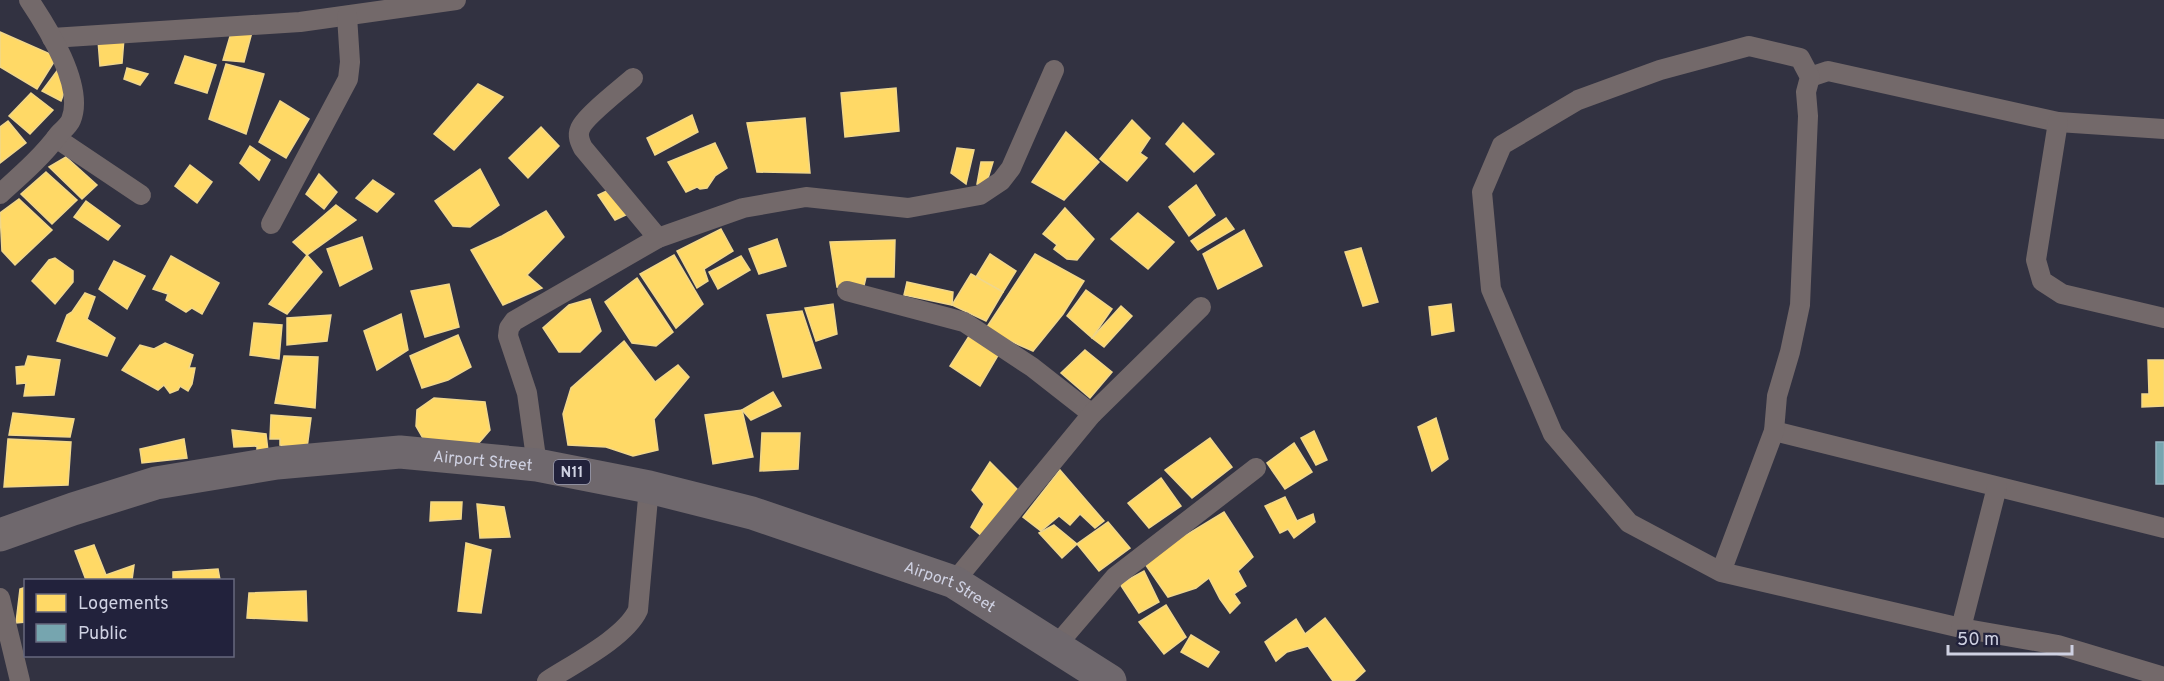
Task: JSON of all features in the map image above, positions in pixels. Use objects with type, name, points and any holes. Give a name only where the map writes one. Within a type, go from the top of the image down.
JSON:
[{"type":"highway","name":"Airport Street","points":[[0,535],[156,483],[277,463],[400,453],[537,465],[649,487],[752,513],[954,582],[1110,681]]},
{"type":"street","points":[[0,194],[43,156],[71,120],[75,100],[71,82],[52,38],[29,0]]},
{"type":"street","points":[[52,38],[300,22],[347,16],[390,5],[456,0]]},
{"type":"street","points":[[271,224],[348,79],[350,62],[347,16]]},
{"type":"street","points":[[1721,572],[1774,431],[1777,396],[1790,352],[1800,305],[1808,116],[1806,92],[1810,77],[1800,58],[1749,46],[1660,70],[1578,100],[1502,145],[1482,192],[1491,289],[1553,434],[1629,523],[1721,572],[1961,628],[2058,645],[2164,677]]},
{"type":"street","points":[[537,465],[527,393],[508,336],[509,328],[514,321],[658,238],[743,208],[806,197],[908,208],[980,195],[1001,181],[1011,168],[1054,70]]},
{"type":"street","points":[[1810,77],[1828,71],[2058,122],[2164,129]]},
{"type":"street","points":[[633,78],[580,128],[579,139],[658,238]]},
{"type":"street","points":[[2058,122],[2036,260],[2042,281],[2062,294],[2164,318]]},
{"type":"street","points":[[56,138],[141,195]]},
{"type":"street","points":[[847,291],[964,322],[1032,367],[1092,414]]},
{"type":"street","points":[[954,582],[1092,414],[1201,307]]},
{"type":"street","points":[[1774,431],[2164,528]]},
{"type":"street","points":[[1056,646],[1115,577],[1256,468]]},
{"type":"street","points":[[547,681],[599,648],[633,620],[638,610],[649,487]]},
{"type":"street","points":[[1961,628],[1997,487]]},
{"type":"street","points":[[0,598],[21,681]]},
{"type":"building: Logements","points":[[0,32],[57,57],[37,89],[0,67]]},
{"type":"building: Logements","points":[[252,32],[244,62],[223,60],[231,33]]},
{"type":"building: Logements","points":[[124,38],[122,63],[100,66],[98,40]]},
{"type":"building: Logements","points":[[185,56],[216,65],[207,93],[175,83]]},
{"type":"building: Logements","points":[[226,64],[264,74],[246,134],[209,119]]},
{"type":"building: Logements","points":[[127,68],[148,74],[140,85],[124,79]]},
{"type":"building: Logements","points":[[57,71],[68,82],[61,101],[42,91]]},
{"type":"building: Logements","points":[[478,84],[503,97],[454,150],[434,134]]},
{"type":"building: Logements","points":[[896,88],[899,131],[845,137],[841,93]]},
{"type":"building: Logements","points":[[31,93],[53,110],[30,134],[9,116]]},
{"type":"building: Logements","points":[[280,101],[309,119],[286,158],[259,142]]},
{"type":"building: Logements","points":[[692,115],[698,132],[655,155],[647,138]]},
{"type":"building: Logements","points":[[805,118],[810,173],[757,172],[747,123]]},
{"type":"building: Logements","points":[[1132,120],[1150,138],[1140,153],[1147,158],[1127,181],[1100,159]]},
{"type":"building: Logements","points":[[8,121],[26,143],[0,163],[0,127]]},
{"type":"building: Logements","points":[[1183,123],[1214,154],[1194,172],[1166,144]]},
{"type":"building: Logements","points":[[541,127],[559,146],[528,178],[509,158]]},
{"type":"building: Logements","points":[[1066,132],[1099,162],[1064,200],[1032,182]]},
{"type":"building: Logements","points":[[715,143],[727,168],[715,176],[707,188],[697,187],[686,192],[668,162]]},
{"type":"building: Logements","points":[[250,146],[270,160],[259,180],[240,163]]},
{"type":"building: Logements","points":[[957,148],[974,150],[966,184],[951,173]]},
{"type":"building: Logements","points":[[66,157],[97,185],[82,199],[49,167]]},
{"type":"building: Logements","points":[[981,162],[993,162],[986,185],[977,184]]},
{"type":"building: Logements","points":[[190,165],[212,182],[197,203],[175,186]]},
{"type":"building: Logements","points":[[480,169],[499,205],[470,227],[453,226],[435,201]]},
{"type":"building: Logements","points":[[46,172],[77,200],[52,224],[21,194]]},
{"type":"building: Logements","points":[[319,174],[337,192],[324,209],[306,194]]},
{"type":"building: Logements","points":[[373,180],[394,194],[377,212],[356,198]]},
{"type":"building: Logements","points":[[1196,185],[1215,215],[1189,236],[1169,207]]},
{"type":"building: Logements","points":[[611,189],[630,213],[615,220],[598,195]]},
{"type":"building: Logements","points":[[19,199],[52,230],[15,265],[2,251],[0,213]]},
{"type":"building: Logements","points":[[86,201],[120,226],[108,240],[74,217]]},
{"type":"building: Logements","points":[[336,205],[356,220],[307,255],[293,242]]},
{"type":"building: Logements","points":[[1065,208],[1094,239],[1077,260],[1067,259],[1054,249],[1057,245],[1043,234]]},
{"type":"building: Logements","points":[[546,211],[564,237],[527,275],[542,288],[503,305],[471,250],[502,236]]},
{"type":"building: Logements","points":[[1138,213],[1174,242],[1148,269],[1111,239]]},
{"type":"building: Logements","points":[[1226,218],[1234,229],[1198,250],[1191,241]]},
{"type":"building: Logements","points":[[721,229],[733,251],[704,269],[708,281],[697,288],[677,251]]},
{"type":"building: Logements","points":[[1244,230],[1262,266],[1218,289],[1203,254]]},
{"type":"building: Logements","points":[[362,237],[372,269],[340,286],[327,249]]},
{"type":"building: Logements","points":[[777,239],[786,266],[759,274],[749,249]]},
{"type":"building: Logements","points":[[895,240],[894,277],[866,277],[863,290],[837,287],[830,242]]},
{"type":"building: Logements","points":[[1361,248],[1378,302],[1363,306],[1345,252]]},
{"type":"building: Logements","points":[[990,254],[1016,271],[1003,292],[976,277]]},
{"type":"building: Logements","points":[[1035,254],[1084,281],[1063,314],[1033,351],[985,330]]},
{"type":"building: Logements","points":[[307,255],[322,272],[287,314],[269,304]]},
{"type":"building: Logements","points":[[674,255],[703,304],[676,328],[640,274]]},
{"type":"building: Logements","points":[[171,256],[219,283],[202,314],[192,308],[186,312],[166,300],[168,294],[153,289]]},
{"type":"building: Logements","points":[[741,256],[750,270],[718,289],[709,272]]},
{"type":"building: Logements","points":[[55,258],[73,271],[73,282],[55,304],[32,281],[49,260]]},
{"type":"building: Logements","points":[[114,261],[145,276],[127,309],[99,289]]},
{"type":"building: Logements","points":[[971,274],[1003,292],[986,321],[952,305]]},
{"type":"building: Logements","points":[[637,278],[673,332],[656,346],[632,343],[605,302]]},
{"type":"building: Logements","points":[[907,282],[953,292],[952,305],[904,295]]},
{"type":"building: Logements","points":[[449,284],[459,327],[425,337],[411,291]]},
{"type":"building: Logements","points":[[1086,290],[1112,309],[1092,338],[1067,316]]},
{"type":"building: Logements","points":[[85,293],[95,297],[87,319],[115,338],[107,356],[57,341],[67,315],[72,312]]},
{"type":"building: Logements","points":[[590,299],[601,331],[580,352],[559,352],[543,328],[569,305]]},
{"type":"building: Logements","points":[[833,304],[837,334],[816,341],[805,308]]},
{"type":"building: Logements","points":[[1451,304],[1454,331],[1432,335],[1429,307]]},
{"type":"building: Logements","points":[[1121,306],[1132,316],[1104,347],[1092,338]]},
{"type":"building: Logements","points":[[802,311],[821,368],[783,377],[767,315]]},
{"type":"building: Logements","points":[[401,314],[408,350],[377,370],[364,331]]},
{"type":"building: Logements","points":[[331,315],[327,341],[287,345],[287,318]]},
{"type":"building: Logements","points":[[254,323],[282,325],[279,359],[250,355]]},
{"type":"building: Logements","points":[[971,333],[1000,352],[980,386],[950,366]]},
{"type":"building: Logements","points":[[458,335],[471,367],[448,380],[422,388],[410,356]]},
{"type":"building: Logements","points":[[624,341],[655,382],[678,365],[689,377],[654,419],[658,450],[633,456],[606,447],[568,445],[563,414],[571,388]]},
{"type":"building: Logements","points":[[165,343],[193,355],[189,368],[195,368],[188,391],[180,386],[178,390],[170,393],[164,385],[158,390],[122,370],[140,345],[154,349]]},
{"type":"building: Logements","points":[[1085,350],[1112,372],[1090,398],[1061,373]]},
{"type":"building: Logements","points":[[28,356],[60,360],[54,395],[24,396],[26,383],[17,384],[16,367],[25,366]]},
{"type":"building: Logements","points":[[284,356],[318,357],[315,408],[275,403]]},
{"type":"building: Logements","points":[[2148,360],[2164,360],[2164,406],[2142,407],[2142,394],[2149,394]]},
{"type":"building: Logements","points":[[773,392],[781,406],[751,420],[742,410]]},
{"type":"building: Logements","points":[[434,398],[485,402],[490,430],[478,444],[424,440],[416,426],[417,410]]},
{"type":"building: Logements","points":[[742,410],[753,457],[713,464],[705,415]]},
{"type":"building: Logements","points":[[13,413],[74,419],[70,437],[9,435]]},
{"type":"building: Logements","points":[[271,415],[311,418],[307,448],[280,445],[280,439],[270,439]]},
{"type":"building: Logements","points":[[1436,418],[1448,459],[1432,471],[1418,427]]},
{"type":"building: Logements","points":[[232,430],[266,434],[268,451],[257,451],[257,446],[234,447]]},
{"type":"building: Logements","points":[[1314,431],[1327,460],[1316,465],[1301,438]]},
{"type":"building: Logements","points":[[762,433],[800,433],[798,469],[760,471]]},
{"type":"building: Logements","points":[[1210,438],[1232,467],[1192,498],[1165,470]]},
{"type":"building: Logements","points":[[8,439],[71,442],[68,485],[4,487]]},
{"type":"building: Logements","points":[[184,439],[187,458],[142,463],[140,449]]},
{"type":"building: Logements","points":[[1294,443],[1312,472],[1285,489],[1267,463]]},
{"type":"building: Logements","points":[[990,462],[1020,492],[984,538],[971,527],[984,504],[972,490]]},
{"type":"building: Logements","points":[[1060,470],[1104,521],[1095,528],[1080,514],[1070,525],[1059,516],[1041,531],[1023,517]]},
{"type":"building: Logements","points":[[1161,478],[1181,506],[1149,528],[1128,503]]},
{"type":"building: Logements","points":[[1285,497],[1297,521],[1313,514],[1315,522],[1294,538],[1288,529],[1280,533],[1265,506]]},
{"type":"building: Logements","points":[[431,502],[462,502],[461,519],[430,521]]},
{"type":"building: Logements","points":[[477,504],[504,507],[510,537],[480,538]]},
{"type":"building: Logements","points":[[1224,512],[1253,557],[1238,571],[1246,586],[1234,594],[1240,603],[1230,613],[1209,578],[1196,588],[1168,597],[1145,564],[1183,534],[1188,534]]},
{"type":"building: Logements","points":[[1108,522],[1130,548],[1099,571],[1077,544]]},
{"type":"building: Logements","points":[[1054,525],[1077,544],[1062,558],[1039,533]]},
{"type":"building: Logements","points":[[466,543],[491,550],[481,613],[458,611]]},
{"type":"building: Logements","points":[[94,545],[106,575],[134,565],[132,579],[86,579],[75,551]]},
{"type":"building: Logements","points":[[218,569],[220,579],[173,579],[173,572]]},
{"type":"building: Logements","points":[[1144,571],[1159,602],[1139,613],[1120,584]]},
{"type":"building: Logements","points":[[24,588],[24,622],[16,623],[20,589]]},
{"type":"building: Logements","points":[[306,591],[307,621],[247,618],[249,593]]},
{"type":"building: Logements","points":[[1166,605],[1186,637],[1164,654],[1139,622]]},
{"type":"building: Logements","points":[[1325,618],[1365,671],[1354,681],[1333,681],[1308,646],[1287,652],[1276,661],[1265,642],[1296,619],[1305,634]]},
{"type":"building: Logements","points":[[1191,635],[1219,652],[1208,667],[1181,652]]},
{"type":"building: Public","points":[[2156,442],[2164,442],[2164,484],[2156,484]]}]
